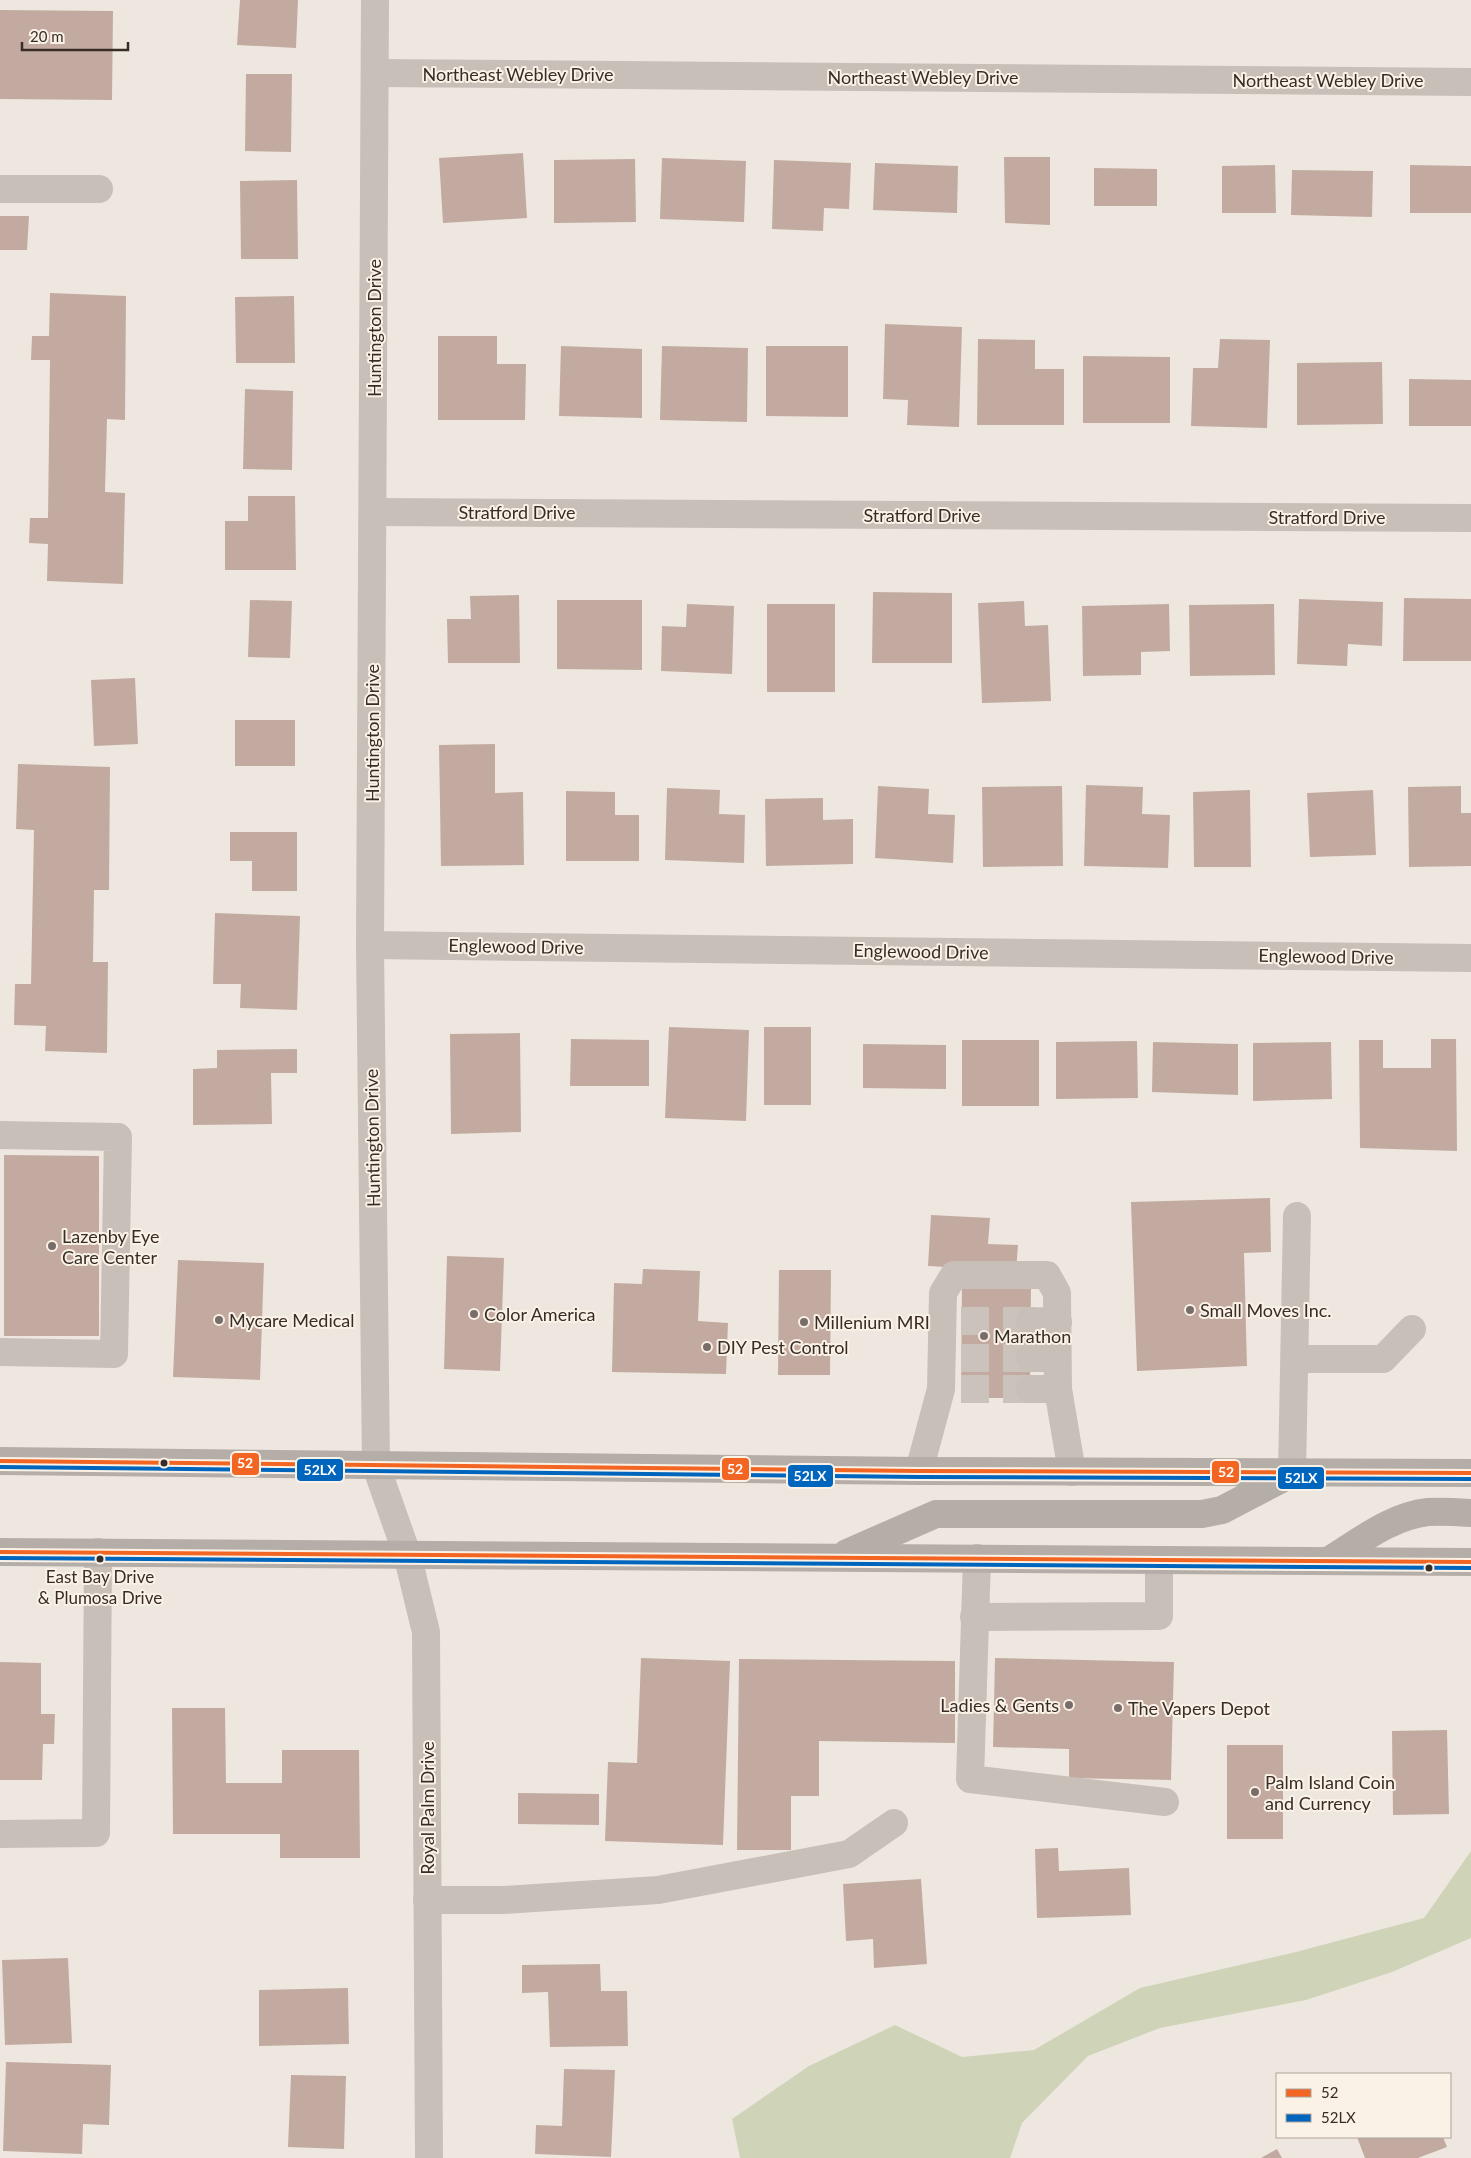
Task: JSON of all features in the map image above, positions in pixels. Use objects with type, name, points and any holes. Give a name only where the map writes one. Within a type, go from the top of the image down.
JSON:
[{"type":"main road","points":[[0,1461],[919,1471],[1471,1473]]},
{"type":"main road","points":[[836,1557],[936,1514],[1202,1514],[1222,1510],[1292,1473]]},
{"type":"main road","points":[[1328,1561],[1405,1517],[1428,1512],[1471,1513]]},
{"type":"main road","points":[[0,1552],[1471,1562]]},
{"type":"street","name":"Huntington Drive","points":[[375,0],[370,945],[376,1466]]},
{"type":"street","name":"Northeast Webley Drive","points":[[375,73],[1471,82]]},
{"type":"street","points":[[0,189],[99,189]]},
{"type":"street","name":"Stratford Drive","points":[[373,512],[1471,518]]},
{"type":"street","name":"Englewood Drive","points":[[370,945],[1471,958]]},
{"type":"street","points":[[0,1135],[118,1137],[114,1354],[0,1352]]},
{"type":"street","points":[[1292,1473],[1297,1216]]},
{"type":"street","points":[[919,1471],[951,1389],[952,1322],[943,1292],[954,1275],[1047,1275],[1057,1293],[1058,1389],[1072,1472]]},
{"type":"street","points":[[1030,1322],[1058,1322]]},
{"type":"street","points":[[1294,1359],[1383,1359],[1412,1329]]},
{"type":"street","points":[[1030,1358],[1057,1358]]},
{"type":"street","points":[[1030,1389],[1058,1389]]},
{"type":"street","name":"Royal Palm Drive","points":[[376,1466],[407,1554],[426,1632],[428,2158]]},
{"type":"street","points":[[0,1834],[96,1833],[98,1552]]},
{"type":"street","points":[[977,1558],[970,1779],[1165,1802]]},
{"type":"street","points":[[974,1617],[1159,1616],[1159,1560]]},
{"type":"street","points":[[427,1900],[503,1900],[658,1890],[849,1854],[894,1823]]},
{"type":"green space","points":[[1471,1851],[1471,1938],[1392,1972],[1306,2000],[1160,2028],[1088,2056],[1022,2123],[1010,2158],[740,2158],[732,2119],[809,2066],[895,2025],[962,2057],[1034,2050],[1140,1988],[1292,1953],[1424,1918]]},
{"type":"building","points":[[240,0],[298,0],[296,48],[237,45]]},
{"type":"building","points":[[0,10],[113,11],[112,100],[0,99]]},
{"type":"building","points":[[246,74],[292,74],[291,152],[245,151]]},
{"type":"building","points":[[523,153],[527,218],[443,223],[439,158]]},
{"type":"building","points":[[1004,157],[1050,157],[1050,225],[1005,223]]},
{"type":"building","points":[[662,158],[746,161],[744,222],[660,219]]},
{"type":"building","points":[[635,159],[636,222],[554,223],[554,160]]},
{"type":"building","points":[[774,160],[851,163],[849,209],[824,208],[823,231],[772,229]]},
{"type":"building","points":[[875,163],[958,166],[957,213],[873,210]]},
{"type":"building","points":[[1275,165],[1276,213],[1222,213],[1222,166]]},
{"type":"building","points":[[1410,165],[1471,166],[1471,213],[1410,213]]},
{"type":"building","points":[[1094,168],[1157,169],[1157,206],[1094,206]]},
{"type":"building","points":[[1292,170],[1373,171],[1372,217],[1291,215]]},
{"type":"building","points":[[297,180],[298,259],[241,259],[240,181]]},
{"type":"building","points":[[0,216],[29,216],[27,250],[0,250]]},
{"type":"building","points":[[50,293],[126,296],[125,420],[107,419],[105,492],[125,493],[123,584],[47,581],[48,544],[29,543],[30,518],[48,518],[50,360],[31,360],[32,336],[49,336]]},
{"type":"building","points":[[294,296],[295,363],[236,363],[235,297]]},
{"type":"building","points":[[885,324],[962,327],[959,427],[907,425],[908,400],[883,399]]},
{"type":"building","points":[[438,336],[497,336],[497,364],[526,364],[525,420],[438,420]]},
{"type":"building","points":[[978,339],[1035,340],[1035,369],[1064,369],[1064,425],[977,425]]},
{"type":"building","points":[[1220,339],[1270,340],[1267,428],[1191,426],[1193,368],[1218,368]]},
{"type":"building","points":[[561,346],[642,349],[642,418],[559,416]]},
{"type":"building","points":[[662,346],[748,348],[747,422],[660,420]]},
{"type":"building","points":[[766,346],[848,346],[848,417],[766,416]]},
{"type":"building","points":[[1083,356],[1170,357],[1170,423],[1083,423]]},
{"type":"building","points":[[1382,362],[1383,424],[1297,425],[1297,363]]},
{"type":"building","points":[[1409,379],[1471,380],[1471,426],[1409,426]]},
{"type":"building","points":[[245,389],[293,391],[292,470],[243,469]]},
{"type":"building","points":[[248,496],[295,496],[296,570],[225,570],[225,521],[248,521]]},
{"type":"building","points":[[873,592],[952,593],[952,663],[872,663]]},
{"type":"building","points":[[519,595],[520,663],[448,663],[447,619],[471,619],[470,596]]},
{"type":"building","points":[[1404,598],[1471,599],[1471,661],[1403,661]]},
{"type":"building","points":[[1299,599],[1383,602],[1382,646],[1348,644],[1347,666],[1297,664]]},
{"type":"building","points":[[250,600],[292,601],[290,658],[248,657]]},
{"type":"building","points":[[557,600],[642,600],[642,670],[557,669]]},
{"type":"building","points":[[1024,601],[1025,626],[1048,625],[1051,701],[982,703],[978,603]]},
{"type":"building","points":[[687,604],[734,606],[732,674],[661,671],[662,626],[686,627]]},
{"type":"building","points":[[767,604],[835,604],[835,692],[767,692]]},
{"type":"building","points":[[1169,604],[1170,651],[1141,652],[1141,675],[1083,676],[1082,606]]},
{"type":"building","points":[[1274,604],[1275,675],[1190,676],[1189,605]]},
{"type":"building","points":[[135,678],[138,744],[94,746],[91,680]]},
{"type":"building","points":[[235,720],[295,720],[295,766],[235,766]]},
{"type":"building","points":[[495,744],[495,793],[523,792],[524,865],[441,866],[439,745]]},
{"type":"building","points":[[18,764],[110,767],[109,890],[94,890],[93,962],[108,962],[107,1053],[45,1051],[46,1026],[14,1025],[15,984],[31,984],[34,830],[16,829]]},
{"type":"building","points":[[1086,785],[1143,787],[1142,814],[1170,815],[1168,868],[1084,866]]},
{"type":"building","points":[[878,786],[929,789],[928,814],[955,815],[953,863],[875,858]]},
{"type":"building","points":[[1062,786],[1063,866],[983,867],[982,787]]},
{"type":"building","points":[[1461,786],[1461,813],[1471,813],[1471,866],[1409,867],[1408,787]]},
{"type":"building","points":[[667,788],[720,790],[719,814],[745,815],[744,863],[665,860]]},
{"type":"building","points":[[1250,790],[1251,867],[1194,867],[1193,792]]},
{"type":"building","points":[[1373,790],[1376,855],[1310,857],[1307,793]]},
{"type":"building","points":[[566,791],[615,792],[615,815],[639,815],[639,861],[566,861]]},
{"type":"building","points":[[823,798],[823,820],[853,819],[853,864],[766,866],[765,799]]},
{"type":"building","points":[[230,832],[297,832],[297,891],[252,891],[252,861],[230,861]]},
{"type":"building","points":[[215,913],[300,916],[297,1010],[240,1008],[241,984],[213,984]]},
{"type":"building","points":[[669,1027],[749,1030],[746,1121],[665,1118]]},
{"type":"building","points":[[764,1027],[811,1027],[811,1105],[764,1105]]},
{"type":"building","points":[[520,1033],[521,1132],[451,1134],[450,1034]]},
{"type":"building","points":[[571,1039],[649,1040],[649,1086],[570,1086]]},
{"type":"building","points":[[1431,1039],[1456,1039],[1457,1151],[1360,1148],[1359,1040],[1383,1040],[1383,1068],[1431,1068]]},
{"type":"building","points":[[962,1040],[1039,1040],[1039,1106],[962,1106]]},
{"type":"building","points":[[1137,1041],[1138,1098],[1056,1099],[1056,1042]]},
{"type":"building","points":[[1153,1042],[1238,1044],[1238,1095],[1152,1092]]},
{"type":"building","points":[[1331,1042],[1332,1099],[1253,1101],[1253,1043]]},
{"type":"building","points":[[863,1044],[946,1045],[946,1089],[863,1088]]},
{"type":"building","points":[[297,1049],[297,1073],[271,1073],[272,1124],[193,1125],[193,1069],[217,1068],[217,1050]]},
{"type":"building","name":"Lazenby Eye Care Center","points":[[4,1155],[99,1156],[99,1336],[4,1336]]},
{"type":"building","name":"Small Moves Inc.","points":[[1270,1198],[1271,1252],[1244,1253],[1247,1366],[1137,1371],[1131,1202]]},
{"type":"building","points":[[931,1215],[990,1218],[988,1244],[1018,1245],[1016,1271],[928,1266]]},
{"type":"building","name":"Color America","points":[[447,1256],[504,1258],[500,1371],[444,1369]]},
{"type":"building","name":"Mycare Medical","points":[[178,1260],[264,1263],[260,1380],[173,1377]]},
{"type":"building","points":[[643,1269],[700,1271],[698,1321],[728,1323],[726,1374],[612,1372],[614,1283],[642,1284]]},
{"type":"building","name":"Millenium MRI","points":[[779,1270],[831,1270],[830,1375],[778,1375]]},
{"type":"building","points":[[962,1280],[1031,1280],[1030,1398],[961,1398]]},
{"type":"building","points":[[641,1658],[730,1661],[723,1845],[605,1841],[608,1762],[637,1763]]},
{"type":"building","points":[[995,1658],[1174,1662],[1171,1780],[1069,1778],[1069,1749],[993,1747]]},
{"type":"building","points":[[739,1659],[955,1661],[955,1743],[819,1741],[819,1796],[791,1796],[791,1850],[737,1850]]},
{"type":"building","points":[[0,1662],[41,1663],[41,1714],[55,1714],[54,1744],[43,1744],[42,1780],[0,1780]]},
{"type":"building","points":[[172,1708],[225,1708],[226,1783],[282,1783],[282,1750],[359,1750],[360,1858],[280,1858],[280,1834],[173,1834]]},
{"type":"building","points":[[1447,1730],[1449,1814],[1393,1815],[1392,1731]]},
{"type":"building","name":"Palm Island Coin and Currency","points":[[1227,1745],[1283,1745],[1283,1839],[1227,1839]]},
{"type":"building","points":[[518,1793],[599,1794],[599,1825],[518,1824]]},
{"type":"building","points":[[1058,1848],[1059,1871],[1129,1868],[1131,1915],[1037,1918],[1035,1849]]},
{"type":"building","points":[[921,1879],[927,1964],[874,1968],[873,1939],[846,1941],[843,1884]]},
{"type":"building","points":[[68,1958],[72,2043],[5,2045],[2,1960]]},
{"type":"building","points":[[600,1964],[601,1991],[627,1991],[628,2046],[550,2047],[548,1992],[522,1993],[522,1965]]},
{"type":"building","points":[[348,1988],[349,2044],[259,2046],[259,1990]]},
{"type":"building","points":[[6,2062],[111,2065],[109,2125],[83,2124],[82,2154],[3,2151]]},
{"type":"building","points":[[564,2069],[615,2070],[611,2157],[535,2154],[536,2125],[562,2126]]},
{"type":"building","points":[[291,2075],[346,2076],[344,2149],[288,2147]]},
{"type":"building","points":[[1357,2138],[1443,2138],[1447,2147],[1418,2158],[1365,2158]]},
{"type":"building","points":[[1277,2149],[1282,2158],[1261,2158]]},
{"type":"tunnel","points":[[961,1321],[1030,1321]]},
{"type":"tunnel","points":[[961,1358],[1030,1358]]},
{"type":"tunnel","points":[[961,1389],[1030,1389]]},
{"type":"transit line","name":"52","points":[[0,1461],[919,1471],[1471,1473]]},
{"type":"transit line","name":"52LX","points":[[0,1467],[919,1477],[1471,1479]]},
{"type":"transit line","name":"52","points":[[0,1552],[1471,1562]]},
{"type":"transit line","name":"52LX","points":[[0,1558],[1471,1568]]},
{"type":"place","name":"Lazenby Eye Care Center","points":[[52,1246]]},
{"type":"place","name":"Small Moves Inc.","points":[[1190,1310]]},
{"type":"place","name":"Color America","points":[[474,1314]]},
{"type":"place","name":"Mycare Medical","points":[[219,1320]]},
{"type":"place","name":"Millenium MRI","points":[[804,1322]]},
{"type":"place","name":"Marathon","points":[[984,1336]]},
{"type":"place","name":"DIY Pest Control","points":[[707,1347]]},
{"type":"place","name":"East Bay Drive & Plumosa Drive","points":[[100,1559]]},
{"type":"place","name":"Ladies & Gents","points":[[1069,1705]]},
{"type":"place","name":"The Vapers Depot","points":[[1118,1708]]},
{"type":"place","name":"Palm Island Coin and Currency","points":[[1255,1792]]}]
